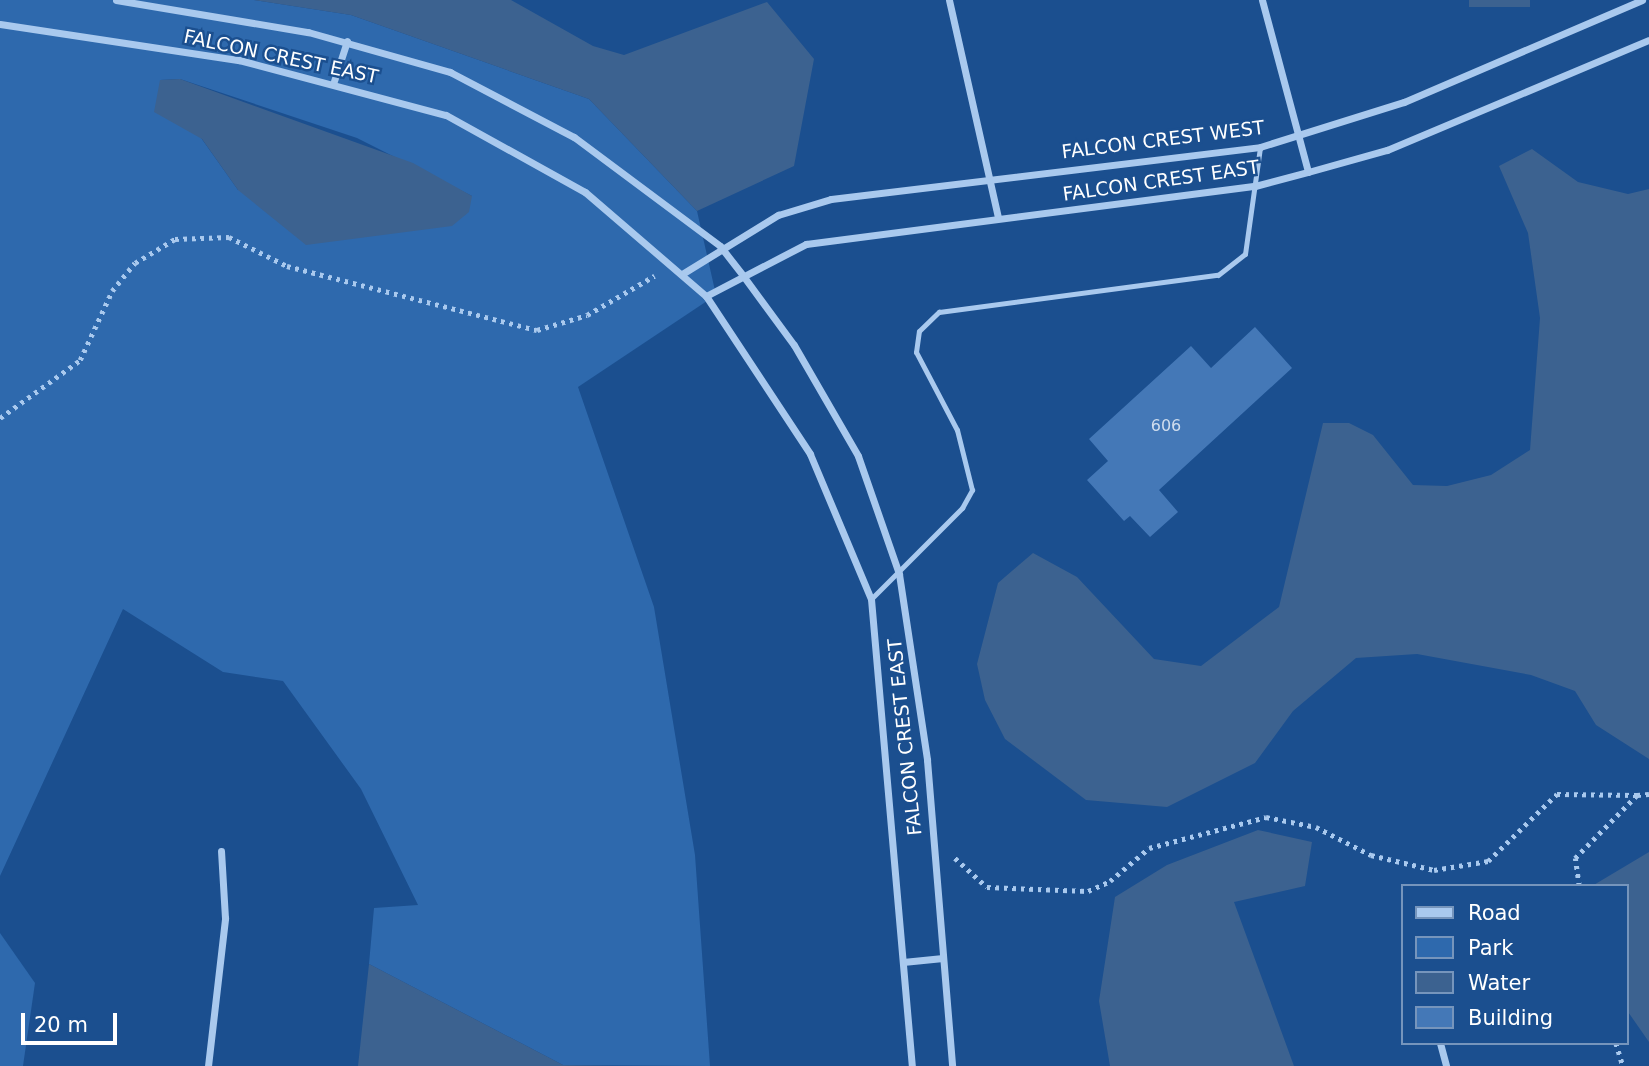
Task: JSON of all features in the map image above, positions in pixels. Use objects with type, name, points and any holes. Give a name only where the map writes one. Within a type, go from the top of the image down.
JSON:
[{"type":"street","name":"FALCON CREST EAST","points":[[116,0],[347,41],[417,60],[517,103],[574,137],[720,246],[794,345],[858,456],[899,574],[918,674],[952,1066]]},
{"type":"street","points":[[948,0],[992,177],[998,217]]},
{"type":"street","points":[[1262,0],[1301,133],[1308,172]]},
{"type":"street","name":"FALCON CREST WEST","points":[[682,275],[720,246],[778,215],[831,199],[992,177],[1260,147],[1404,102],[1642,0]]},
{"type":"street","name":"FALCON CREST EAST","points":[[0,24],[334,81],[446,115],[518,151],[585,192],[706,296],[810,454],[871,599],[912,1066]]},
{"type":"street","name":"FALCON CREST EAST","points":[[706,296],[806,244],[998,217],[1255,186],[1308,172],[1387,150],[1649,40]]},
{"type":"street","points":[[334,81],[347,41]]},
{"type":"street","points":[[208,1066],[225,918],[220,851]]},
{"type":"street","points":[[903,962],[943,958]]},
{"type":"street","points":[[1441,1045],[1446,1066]]},
{"type":"lane","points":[[871,599],[899,574],[972,490],[957,429],[916,352],[919,331],[939,312],[1218,275],[1245,254],[1260,147]]},
{"type":"path","points":[[0,418],[80,360],[112,290],[135,263],[175,239],[229,237],[287,266],[537,330],[587,315],[633,284],[675,268]]},
{"type":"path","points":[[932,832],[987,887],[1088,891],[1110,881],[1149,848],[1242,818],[1316,827],[1371,856],[1434,870],[1488,861],[1557,794],[1649,794]]},
{"type":"path","points":[[1579,884],[1575,858],[1637,795]]},
{"type":"path","points":[[1617,1045],[1623,1066]]},
{"type":"green space","points":[[0,0],[254,0],[351,15],[589,99],[697,211],[716,295],[578,387],[654,607],[695,855],[710,1066],[563,1065],[369,964],[374,908],[418,905],[361,789],[283,681],[223,672],[123,609],[0,876]],"holes":[[[180,79],[357,138],[472,196],[238,190],[160,80]]]},
{"type":"green space","points":[[0,933],[35,983],[23,1066],[0,1066]]},
{"type":"water","points":[[254,0],[511,0],[593,46],[624,55],[767,2],[814,59],[794,166],[697,211],[589,99],[351,15]]},
{"type":"water","points":[[1469,0],[1530,0],[1530,7],[1469,7]]},
{"type":"water","points":[[180,79],[413,163],[472,196],[469,212],[452,226],[306,245],[238,190],[202,139],[154,112],[160,80]]},
{"type":"water","points":[[1532,149],[1578,182],[1628,194],[1649,189],[1649,759],[1596,725],[1575,691],[1531,675],[1417,654],[1356,658],[1293,711],[1255,763],[1167,807],[1086,800],[1005,739],[985,700],[977,664],[998,583],[1033,553],[1077,577],[1154,659],[1201,666],[1279,607],[1323,423],[1349,423],[1373,435],[1413,485],[1447,486],[1491,475],[1530,450],[1540,318],[1528,233],[1499,166]]},
{"type":"water","points":[[1258,830],[1312,842],[1305,886],[1234,902],[1294,1066],[1110,1066],[1099,1001],[1115,897],[1167,865]]},
{"type":"water","points":[[1649,852],[1649,1042],[1628,1012],[1628,884],[1595,884]]},
{"type":"water","points":[[369,964],[563,1065],[615,1066],[358,1066]]},
{"type":"building","points":[[1255,327],[1292,368],[1159,490],[1178,512],[1150,537],[1130,516],[1124,521],[1087,480],[1108,461],[1089,439],[1191,346],[1211,368]]}]
